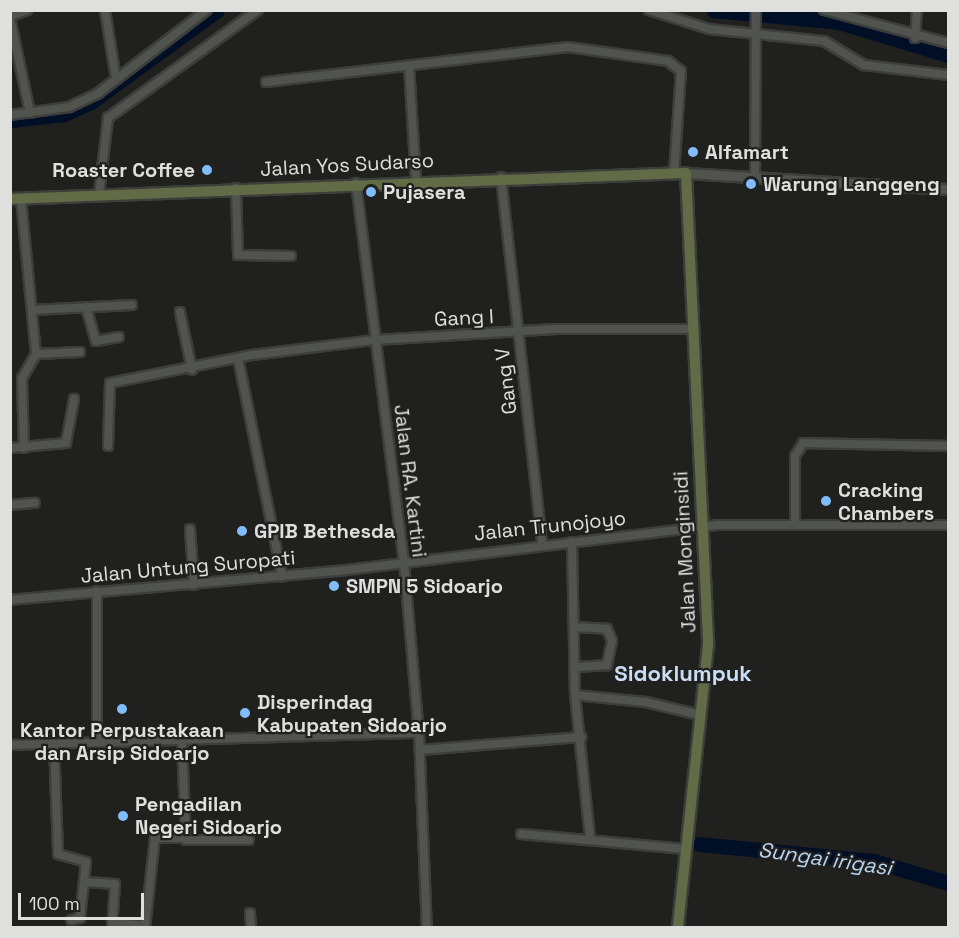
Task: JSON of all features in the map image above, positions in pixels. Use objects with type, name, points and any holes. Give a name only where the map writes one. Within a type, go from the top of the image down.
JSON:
[{"type":"main road","name":"Jalan Yos Sudarso","points":[[16,199],[416,179],[686,173]]},
{"type":"main road","name":"Jalan Monginsidi","points":[[678,927],[708,645],[686,173]]},
{"type":"street","points":[[27,10],[10,17],[30,113]]},
{"type":"street","points":[[105,10],[116,79]]},
{"type":"street","points":[[10,115],[69,107],[116,79],[207,10]]},
{"type":"street","points":[[99,194],[108,118],[258,10]]},
{"type":"street","points":[[649,10],[754,33],[824,41],[864,65],[948,75]]},
{"type":"street","points":[[824,10],[915,38],[948,43]]},
{"type":"street","points":[[915,38],[917,10]]},
{"type":"street","points":[[755,11],[755,176]]},
{"type":"street","points":[[266,82],[568,47],[668,61],[681,71],[674,174]]},
{"type":"street","points":[[409,66],[416,179]]},
{"type":"street","points":[[686,173],[948,189]]},
{"type":"street","name":"Gang V","points":[[501,177],[516,333],[542,544]]},
{"type":"street","name":"Jalan RA. Kartini","points":[[356,182],[404,563],[419,733],[427,927]]},
{"type":"street","points":[[236,188],[238,255],[291,256]]},
{"type":"street","points":[[16,199],[36,354],[22,378],[24,448]]},
{"type":"street","points":[[32,310],[132,305]]},
{"type":"street","points":[[86,307],[96,341],[119,338]]},
{"type":"street","points":[[180,312],[192,370]]},
{"type":"street","name":"Gang I","points":[[108,446],[108,383],[192,370],[238,358],[375,340],[516,333],[693,329]]},
{"type":"street","points":[[36,354],[80,352]]},
{"type":"street","points":[[238,358],[282,577]]},
{"type":"street","points":[[10,448],[66,443],[74,399]]},
{"type":"street","points":[[795,524],[795,456],[802,443],[948,446]]},
{"type":"street","points":[[10,505],[35,503]]},
{"type":"street","name":"Jalan Trunojoyo","points":[[404,563],[701,526],[948,525]]},
{"type":"street","points":[[190,529],[194,585]]},
{"type":"street","points":[[572,542],[575,695],[590,838]]},
{"type":"street","name":"Jalan Untung Suropati","points":[[10,600],[282,577],[404,563]]},
{"type":"street","points":[[97,591],[97,742]]},
{"type":"street","points":[[574,627],[607,629],[612,641],[607,664],[576,667]]},
{"type":"street","points":[[575,695],[646,702],[700,715]]},
{"type":"street","points":[[10,745],[182,742],[419,733]]},
{"type":"street","points":[[420,750],[581,737]]},
{"type":"street","points":[[182,742],[185,838]]},
{"type":"street","points":[[54,743],[58,854],[84,859],[86,882],[81,918],[71,920]]},
{"type":"street","points":[[521,834],[590,838],[686,849]]},
{"type":"street","points":[[86,882],[115,884],[112,925],[145,926],[155,838],[249,840]]},
{"type":"street","points":[[250,913],[251,927]]},
{"type":"waterway","points":[[10,120],[64,114],[91,102],[217,10]]},
{"type":"waterway","points":[[713,10],[839,22],[948,55]]},
{"type":"waterway","name":"Sungai irigasi","points":[[699,844],[874,861],[948,883]]},
{"type":"place","name":"Alfamart","points":[[693,152]]},
{"type":"place","name":"Roaster Coffee","points":[[207,170]]},
{"type":"place","name":"Warung Langgeng","points":[[751,184]]},
{"type":"place","name":"Pujasera","points":[[371,192]]},
{"type":"place","name":"Cracking Chambers","points":[[826,501]]},
{"type":"place","name":"GPIB Bethesda","points":[[242,531]]},
{"type":"place","name":"SMPN 5 Sidoarjo","points":[[334,586]]},
{"type":"place","name":"Kantor Perpustakaan dan Arsip Sidoarjo","points":[[122,709]]},
{"type":"place","name":"Disperindag Kabupaten Sidoarjo","points":[[245,713]]},
{"type":"place","name":"Pengadilan Negeri Sidoarjo","points":[[123,816]]},
{"type":"district","name":"Sidoklumpuk","points":[[683,674]]}]
